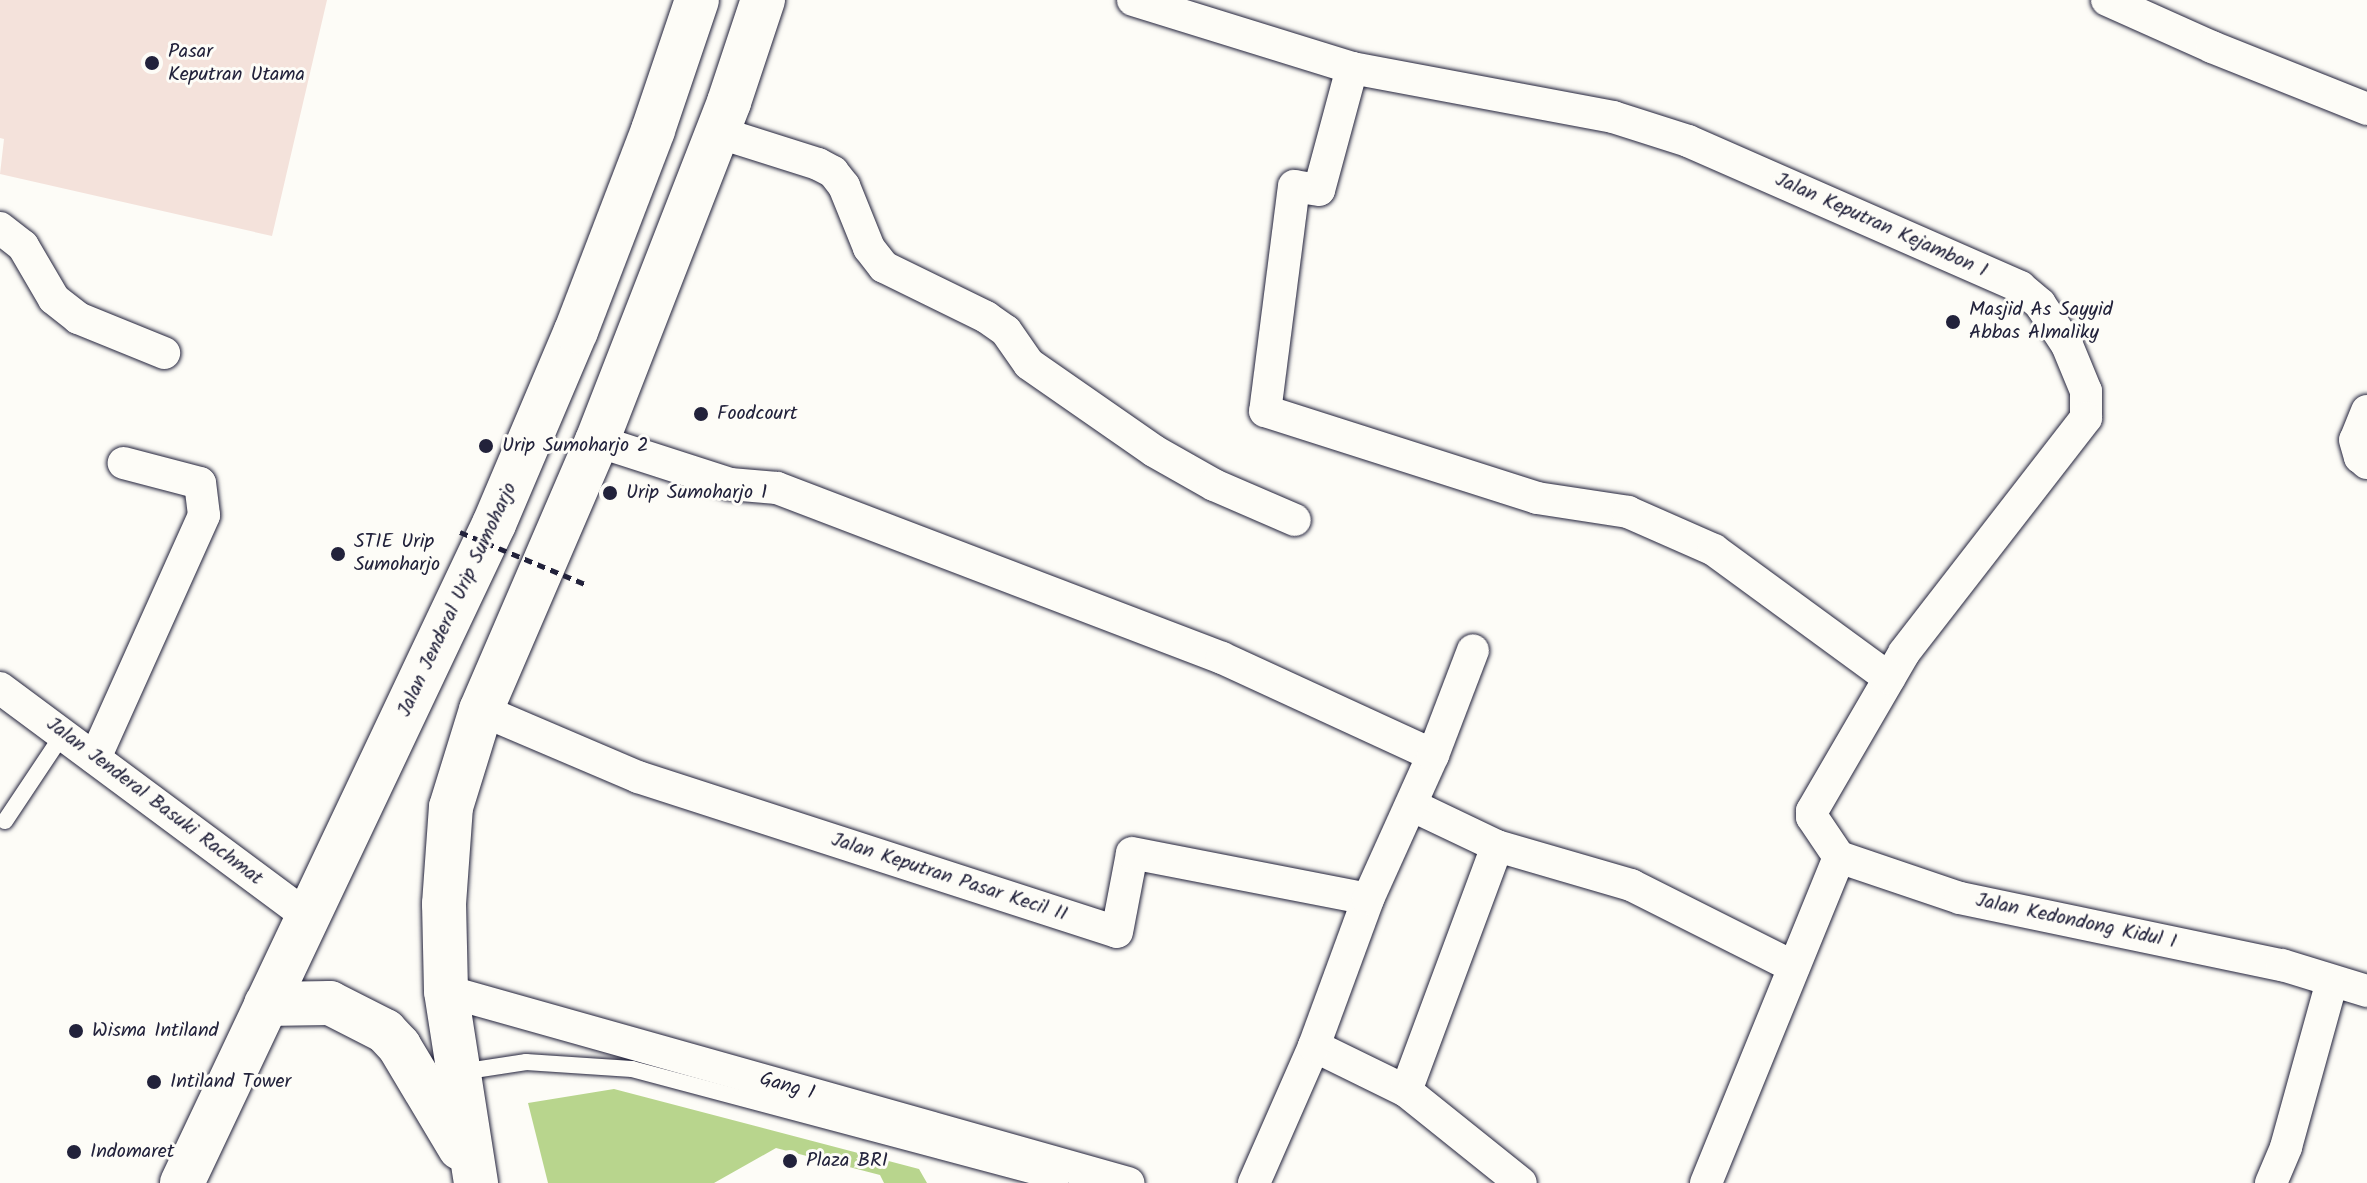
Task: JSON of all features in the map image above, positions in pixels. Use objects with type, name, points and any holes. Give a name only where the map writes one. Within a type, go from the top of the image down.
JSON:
[{"type":"main road","name":"Jalan Jenderal Urip Sumoharjo","points":[[182,1183],[307,916],[376,778],[512,483],[576,331],[653,130],[697,0]]},
{"type":"main road","points":[[475,1178],[446,991],[444,904],[451,807],[481,710],[597,441],[717,132],[763,0]]},
{"type":"main road","points":[[266,1004],[330,1003],[385,1031],[404,1054],[475,1178]]},
{"type":"street","name":"Jalan Keputran Kejambon 1","points":[[1133,0],[1352,68],[1613,117],[1688,141],[2020,287],[2040,304],[2067,345],[2086,391],[2086,418],[1904,653],[1819,798],[1839,857]]},
{"type":"street","points":[[2107,0],[2212,47],[2367,109]]},
{"type":"street","points":[[1352,68],[1319,190],[1294,186],[1265,411],[1537,498],[1628,512],[1714,550],[1889,678]]},
{"type":"street","points":[[717,132],[818,164],[833,172],[844,186],[869,248],[884,267],[986,317],[1006,331],[1029,364],[1154,451],[1214,485],[1295,520]]},
{"type":"street","points":[[0,228],[23,246],[54,299],[78,318],[164,353]]},
{"type":"street","points":[[2367,411],[2355,440],[2360,457],[2367,463]]},
{"type":"street","points":[[597,441],[730,484],[777,488],[1163,639],[1222,658],[1433,755]]},
{"type":"street","points":[[95,758],[204,515],[200,483],[124,463]]},
{"type":"street","points":[[1254,1183],[1314,1046],[1368,899],[1433,755],[1473,650]]},
{"type":"street","name":"Jalan Jenderal Basuki Rachmat","points":[[0,688],[307,916]]},
{"type":"street","name":"Jalan Keputran Pasar Kecil II","points":[[481,710],[638,777],[1117,932],[1132,853],[1368,899]]},
{"type":"street","points":[[1411,805],[1497,846],[1631,885],[1794,967]]},
{"type":"street","points":[[1406,1091],[1497,846]]},
{"type":"street","points":[[1706,1183],[1839,857]]},
{"type":"street","name":"Jalan Kedondong Kidul I","points":[[1839,857],[1960,898],[2282,965],[2367,991]]},
{"type":"street","points":[[2271,1183],[2286,1147],[2332,981]]},
{"type":"street","name":"Gang 1","points":[[446,991],[1128,1183]]},
{"type":"street","points":[[1314,1046],[1406,1091],[1521,1183]]},
{"type":"lane","points":[[5,821],[63,734]]},
{"type":"lane","points":[[458,1072],[526,1062],[632,1069],[1060,1183]]},
{"type":"path","points":[[460,532],[585,584]]},
{"type":"shaded area","name":"Pasar Keputran Utama","points":[[0,0],[327,0],[272,236],[0,174],[4,139],[0,138]]},
{"type":"green space","points":[[614,1089],[919,1169],[927,1183],[884,1183],[880,1175],[776,1148],[714,1183],[548,1183],[528,1103]]},
{"type":"place","name":"Pasar Keputran Utama","points":[[152,63]]},
{"type":"place","name":"Masjid As Sayyid Abbas Almaliky","points":[[1953,322]]},
{"type":"place","name":"Foodcourt","points":[[701,414]]},
{"type":"place","name":"Urip Sumoharjo 2","points":[[486,446]]},
{"type":"place","name":"Urip Sumoharjo 1","points":[[610,493]]},
{"type":"place","name":"STIE Urip Sumoharjo","points":[[338,554]]},
{"type":"place","name":"Wisma Intiland","points":[[76,1031]]},
{"type":"place","name":"Intiland Tower","points":[[154,1082]]},
{"type":"place","name":"Indomaret","points":[[74,1152]]},
{"type":"place","name":"Plaza BRI","points":[[790,1161]]}]
